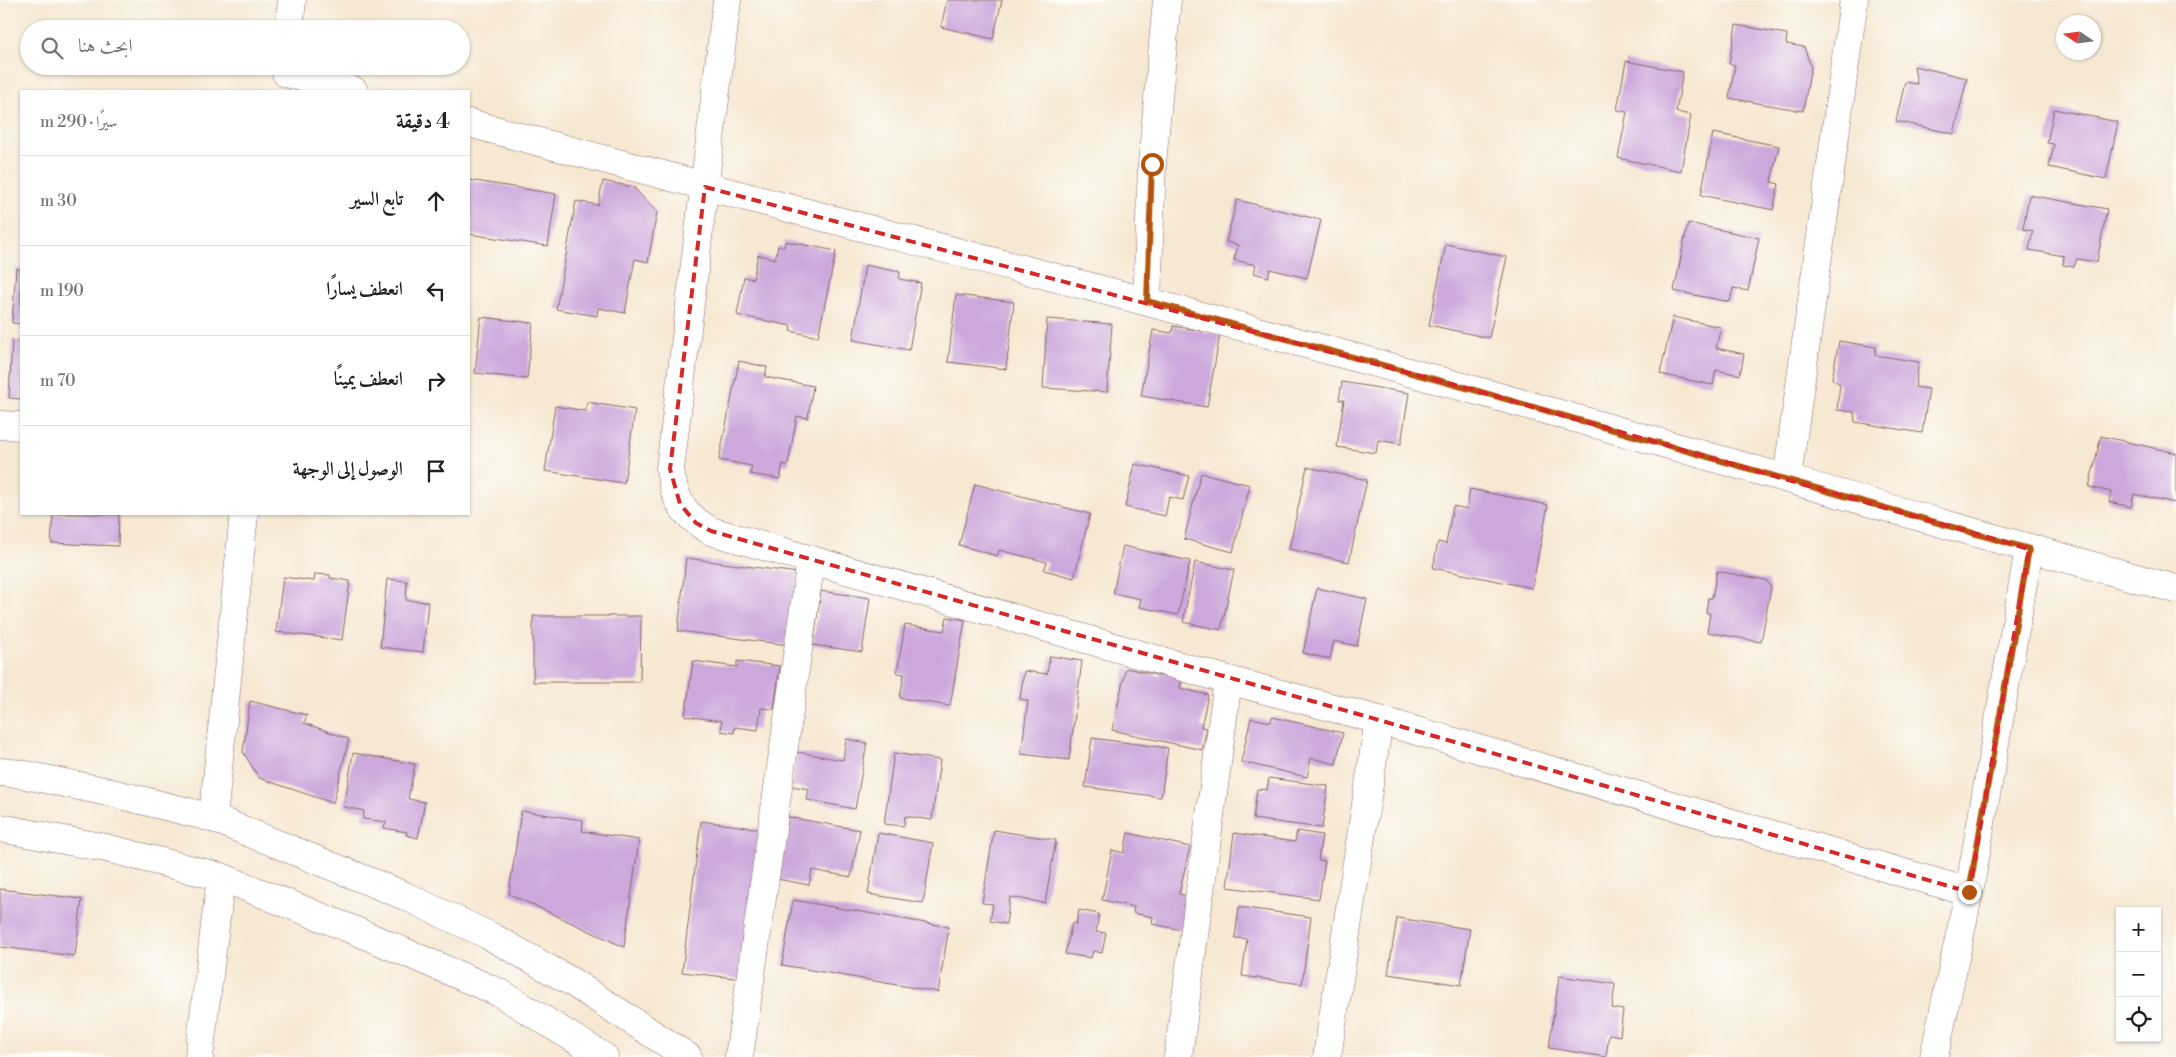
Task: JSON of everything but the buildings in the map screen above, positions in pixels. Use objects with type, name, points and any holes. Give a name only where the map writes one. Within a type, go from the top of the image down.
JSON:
[{"type":"street","points":[[290,20],[292,0]]},
{"type":"street","points":[[727,0],[670,469],[672,488],[687,515],[696,523],[711,531],[811,560],[1228,680],[1379,720],[1969,892]]},
{"type":"street","points":[[1147,301],[1152,164],[1167,0]]},
{"type":"street","points":[[1787,478],[1854,0]]},
{"type":"street","points":[[285,77],[349,90]]},
{"type":"street","points":[[470,123],[705,187],[1147,301],[1474,390],[1787,478],[2029,549],[2176,589]]},
{"type":"street","points":[[0,425],[20,426]]},
{"type":"street","points":[[213,818],[244,515]]},
{"type":"street","points":[[1934,1057],[1969,892],[2029,549]]},
{"type":"street","points":[[739,1057],[811,560]]},
{"type":"street","points":[[1178,1057],[1228,680]]},
{"type":"street","points":[[1327,1057],[1379,720]]},
{"type":"street","points":[[0,772],[21,774],[108,792],[213,818],[405,896],[492,937],[572,982],[688,1057]]},
{"type":"street","points":[[0,828],[106,848],[221,877],[356,931],[500,993],[604,1057]]},
{"type":"street","points":[[199,1057],[221,877]]},
{"type":"highlighted area","points":[[705,187],[1474,390],[2029,549],[1969,892],[1379,720],[711,531],[696,523],[680,504],[670,469]]},
{"type":"route","points":[[1152,164],[1147,301],[1787,478],[2029,549],[1969,892]]}]
